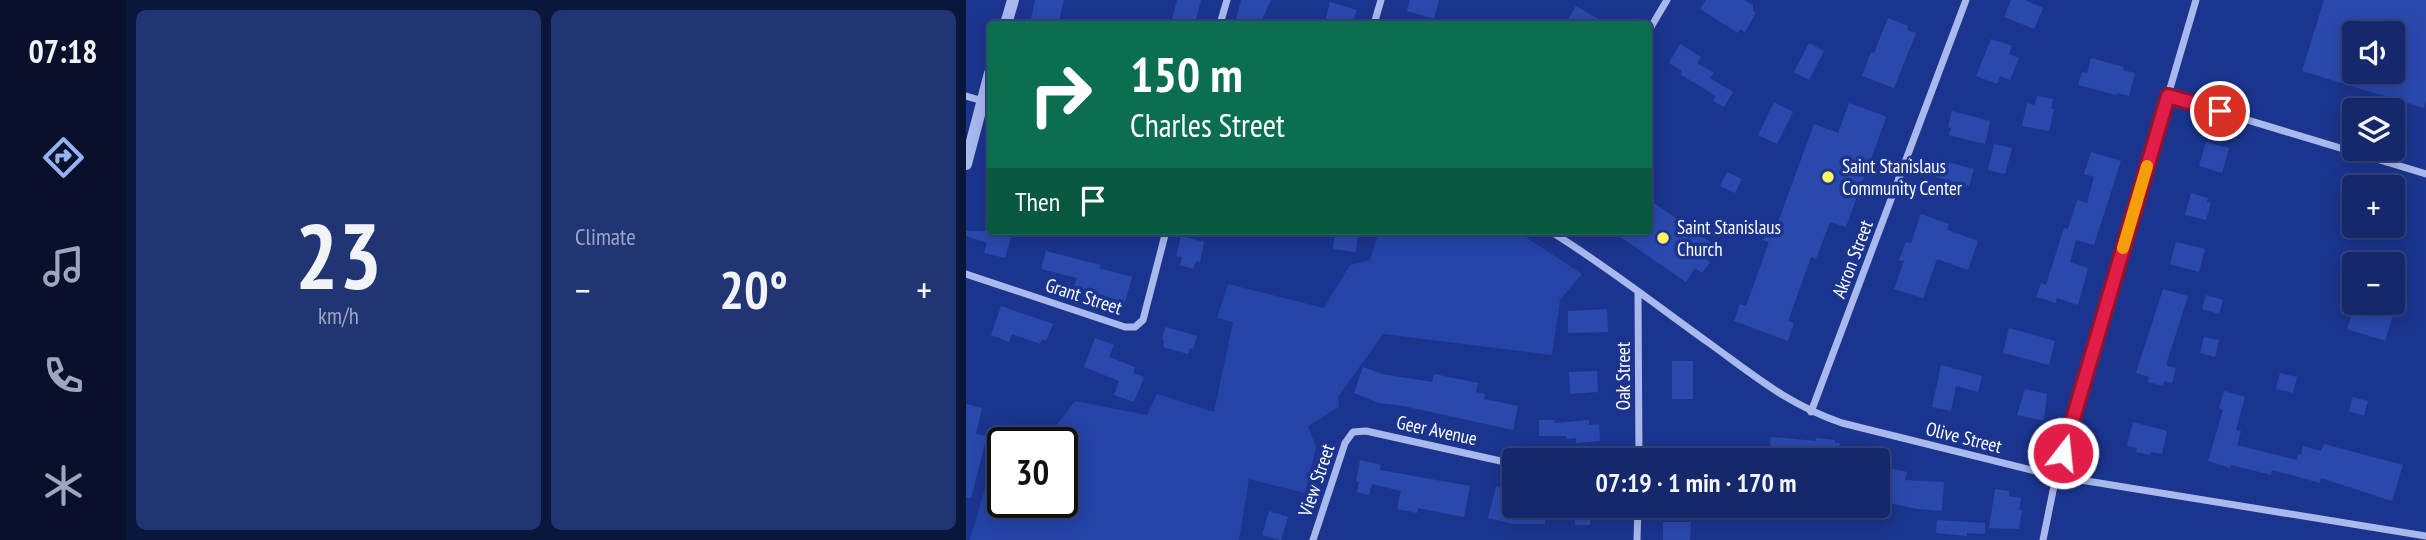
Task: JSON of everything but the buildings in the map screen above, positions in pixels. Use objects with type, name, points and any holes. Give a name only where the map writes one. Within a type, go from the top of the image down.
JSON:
[{"type":"street","points":[[1007,21],[1013,0]]},
{"type":"street","points":[[1221,21],[1227,0]]},
{"type":"street","points":[[1375,21],[1381,0]]},
{"type":"street","points":[[1652,25],[1667,0]]},
{"type":"street","name":"Akron Street","points":[[1811,412],[1966,0]]},
{"type":"street","points":[[2043,540],[2056,476],[2196,0]]},
{"type":"street","points":[[966,96],[986,102],[966,164]]},
{"type":"street","points":[[2168,96],[2426,174]]},
{"type":"street","name":"Grant Street","points":[[966,274],[1125,327],[1135,327],[1143,320],[1165,235]]},
{"type":"street","name":"Olive Street","points":[[1556,235],[1784,398],[1811,412],[1842,423],[2056,476],[2426,536]]},
{"type":"street","name":"Oak Street","points":[[1638,292],[1639,448]]},
{"type":"street","name":"Geer Avenue","points":[[1353,432],[1366,431],[1502,461]]},
{"type":"street","name":"View Street","points":[[1313,540],[1345,443],[1353,432]]},
{"type":"street","points":[[1637,540],[1638,518]]},
{"type":"shaded area","points":[[1378,235],[1520,235],[1582,274],[1560,300],[1552,355],[1383,334],[1338,397],[1339,407],[1308,426],[1316,447],[1305,493],[1249,479],[1239,540],[970,540],[987,481],[987,518],[1078,518],[1078,427],[1055,427],[1075,401],[1147,415],[1157,394],[1214,412],[1233,322],[1217,318],[1228,284],[1324,308],[1350,265],[1370,260]]},
{"type":"slow traffic","points":[[2123,248],[2147,166]]},
{"type":"place","name":"Saint Stanislaus Community Center","points":[[1828,177]]},
{"type":"place","name":"Saint Stanislaus Church","points":[[1663,238]]},
{"type":"route","points":[[2063,453],[2168,96],[2220,111]]}]
